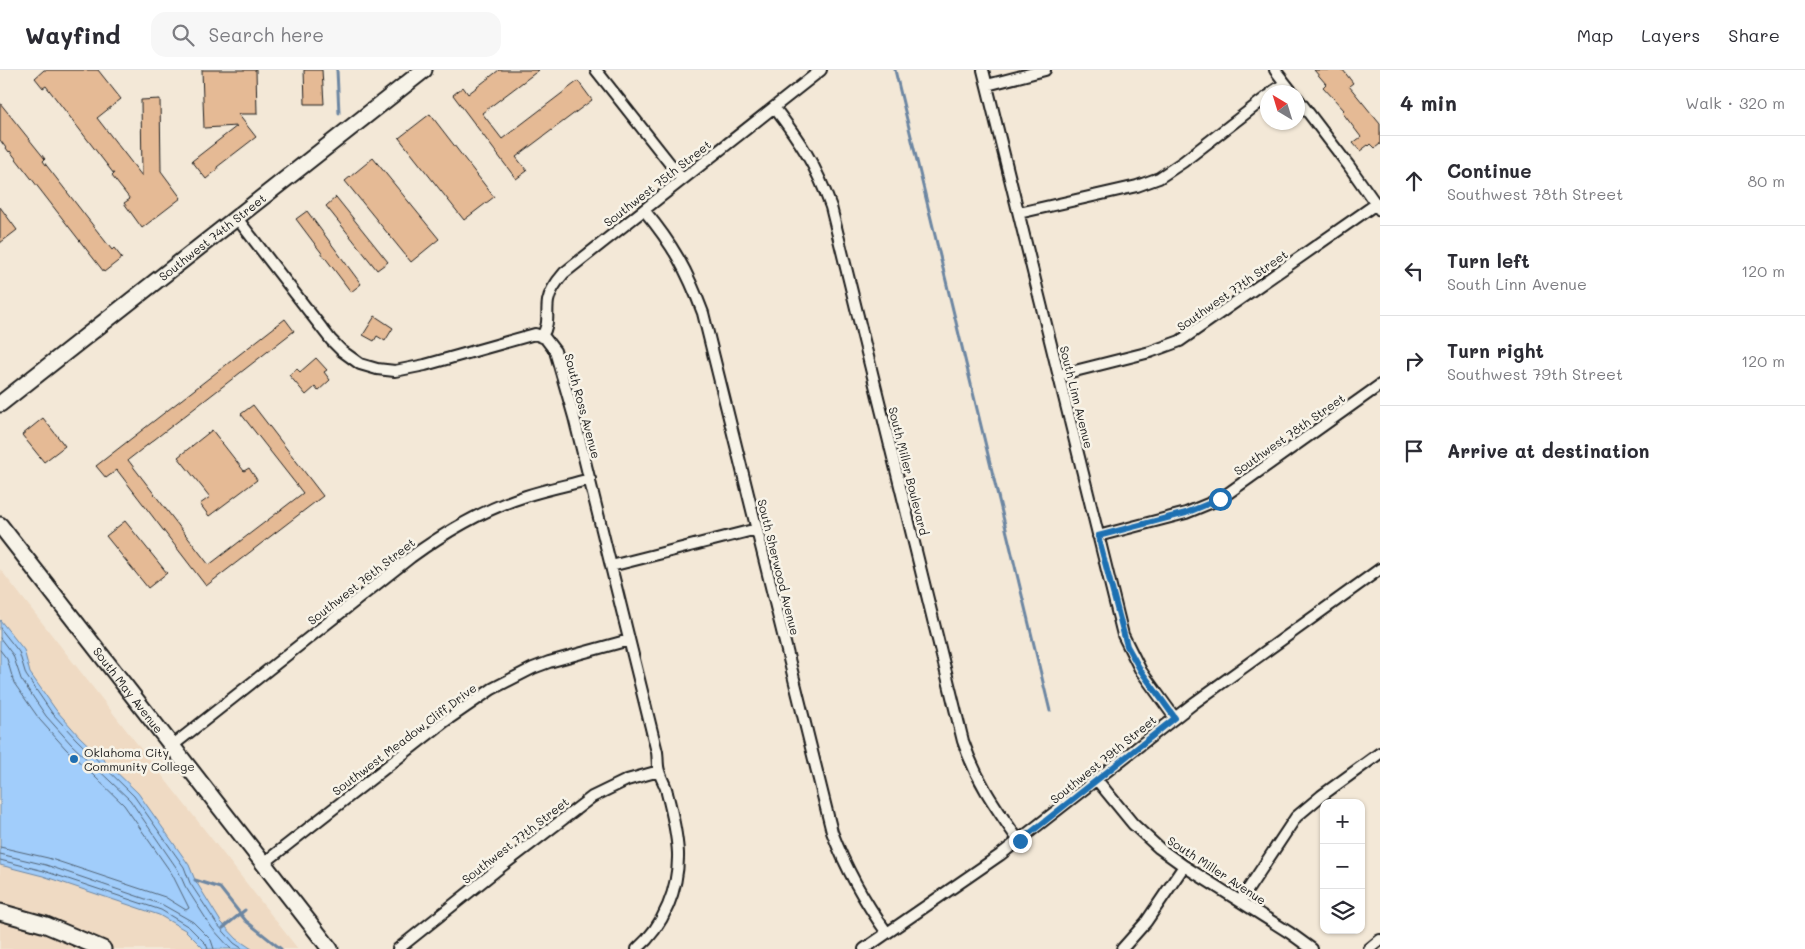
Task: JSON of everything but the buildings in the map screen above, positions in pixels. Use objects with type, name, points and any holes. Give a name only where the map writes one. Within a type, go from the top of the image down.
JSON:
[{"type":"main road","name":"Southwest 74th Street","points":[[0,404],[424,70]]},
{"type":"main road","name":"South May Avenue","points":[[0,526],[330,949]]},
{"type":"main road","points":[[0,912],[46,925],[103,949]]},
{"type":"street","points":[[596,70],[682,180]]},
{"type":"street","name":"Southwest 75th Street","points":[[542,336],[548,325],[550,293],[558,280],[574,264],[821,70]]},
{"type":"street","name":"South Linn Avenue","points":[[983,70],[1127,646],[1141,671],[1175,718]]},
{"type":"street","points":[[987,85],[1045,70]]},
{"type":"street","points":[[1275,70],[1285,83],[1282,85]]},
{"type":"street","points":[[1018,213],[1130,188],[1158,178],[1183,162],[1260,102]]},
{"type":"street","name":"South Miller Boulevard","points":[[774,107],[807,152],[831,207],[963,741],[992,804],[1020,841]]},
{"type":"street","points":[[1305,108],[1378,207]]},
{"type":"street","name":"Southwest 77th Street","points":[[1059,376],[1150,352],[1180,341],[1378,207]]},
{"type":"street","name":"South Sherwood Avenue","points":[[644,210],[657,225],[683,264],[700,306],[832,832],[854,882],[887,933]]},
{"type":"street","points":[[236,218],[330,340],[347,355],[366,366],[386,371],[408,369],[526,336],[535,334],[542,336]]},
{"type":"street","name":"South Ross Avenue","points":[[542,336],[555,350],[590,479],[657,752],[659,771]]},
{"type":"street","name":"Southwest 78th Street","points":[[1098,536],[1186,513],[1212,503],[1380,385]]},
{"type":"street","name":"Southwest 76th Street","points":[[172,746],[439,537],[474,516],[498,506],[590,479]]},
{"type":"street","points":[[612,566],[757,529]]},
{"type":"street","name":"Southwest 79th Street","points":[[864,949],[1020,841],[1175,718],[1380,569]]},
{"type":"street","name":"Southwest Meadow Cliff Drive","points":[[264,864],[444,722],[486,693],[511,679],[549,662],[629,640]]},
{"type":"street","points":[[1241,900],[1296,817],[1321,796],[1380,753]]},
{"type":"street","points":[[637,949],[652,933],[666,910],[675,883],[677,870],[676,836],[666,789],[659,771]]},
{"type":"street","name":"Southwest 77th Street","points":[[398,949],[592,797],[627,780],[659,771]]},
{"type":"street","name":"South Miller Avenue","points":[[1098,780],[1138,830],[1159,848],[1184,866],[1241,900],[1312,949]]},
{"type":"street","points":[[1122,949],[1155,910],[1184,866]]},
{"type":"street","points":[[1369,949],[1380,940]]},
{"type":"shaded area","name":"Oklahoma City Community College","points":[[0,569],[298,949],[0,949]]},
{"type":"water","points":[[0,620],[24,650],[30,673],[56,710],[79,736],[138,793],[189,865],[195,880],[221,922],[237,939],[252,949],[204,949],[185,930],[159,915],[43,876],[0,865]]},
{"type":"waterway","points":[[337,70],[339,113]]},
{"type":"waterway","points":[[895,70],[1050,711]]},
{"type":"waterway","points":[[195,880],[220,888],[246,921],[281,949]]},
{"type":"waterway","points":[[223,928],[245,910]]},
{"type":"place","name":"Oklahoma City Community College","points":[[74,759]]},
{"type":"route","points":[[1020,841],[1175,718],[1141,671],[1127,646],[1098,536],[1186,513],[1220,499]]}]
